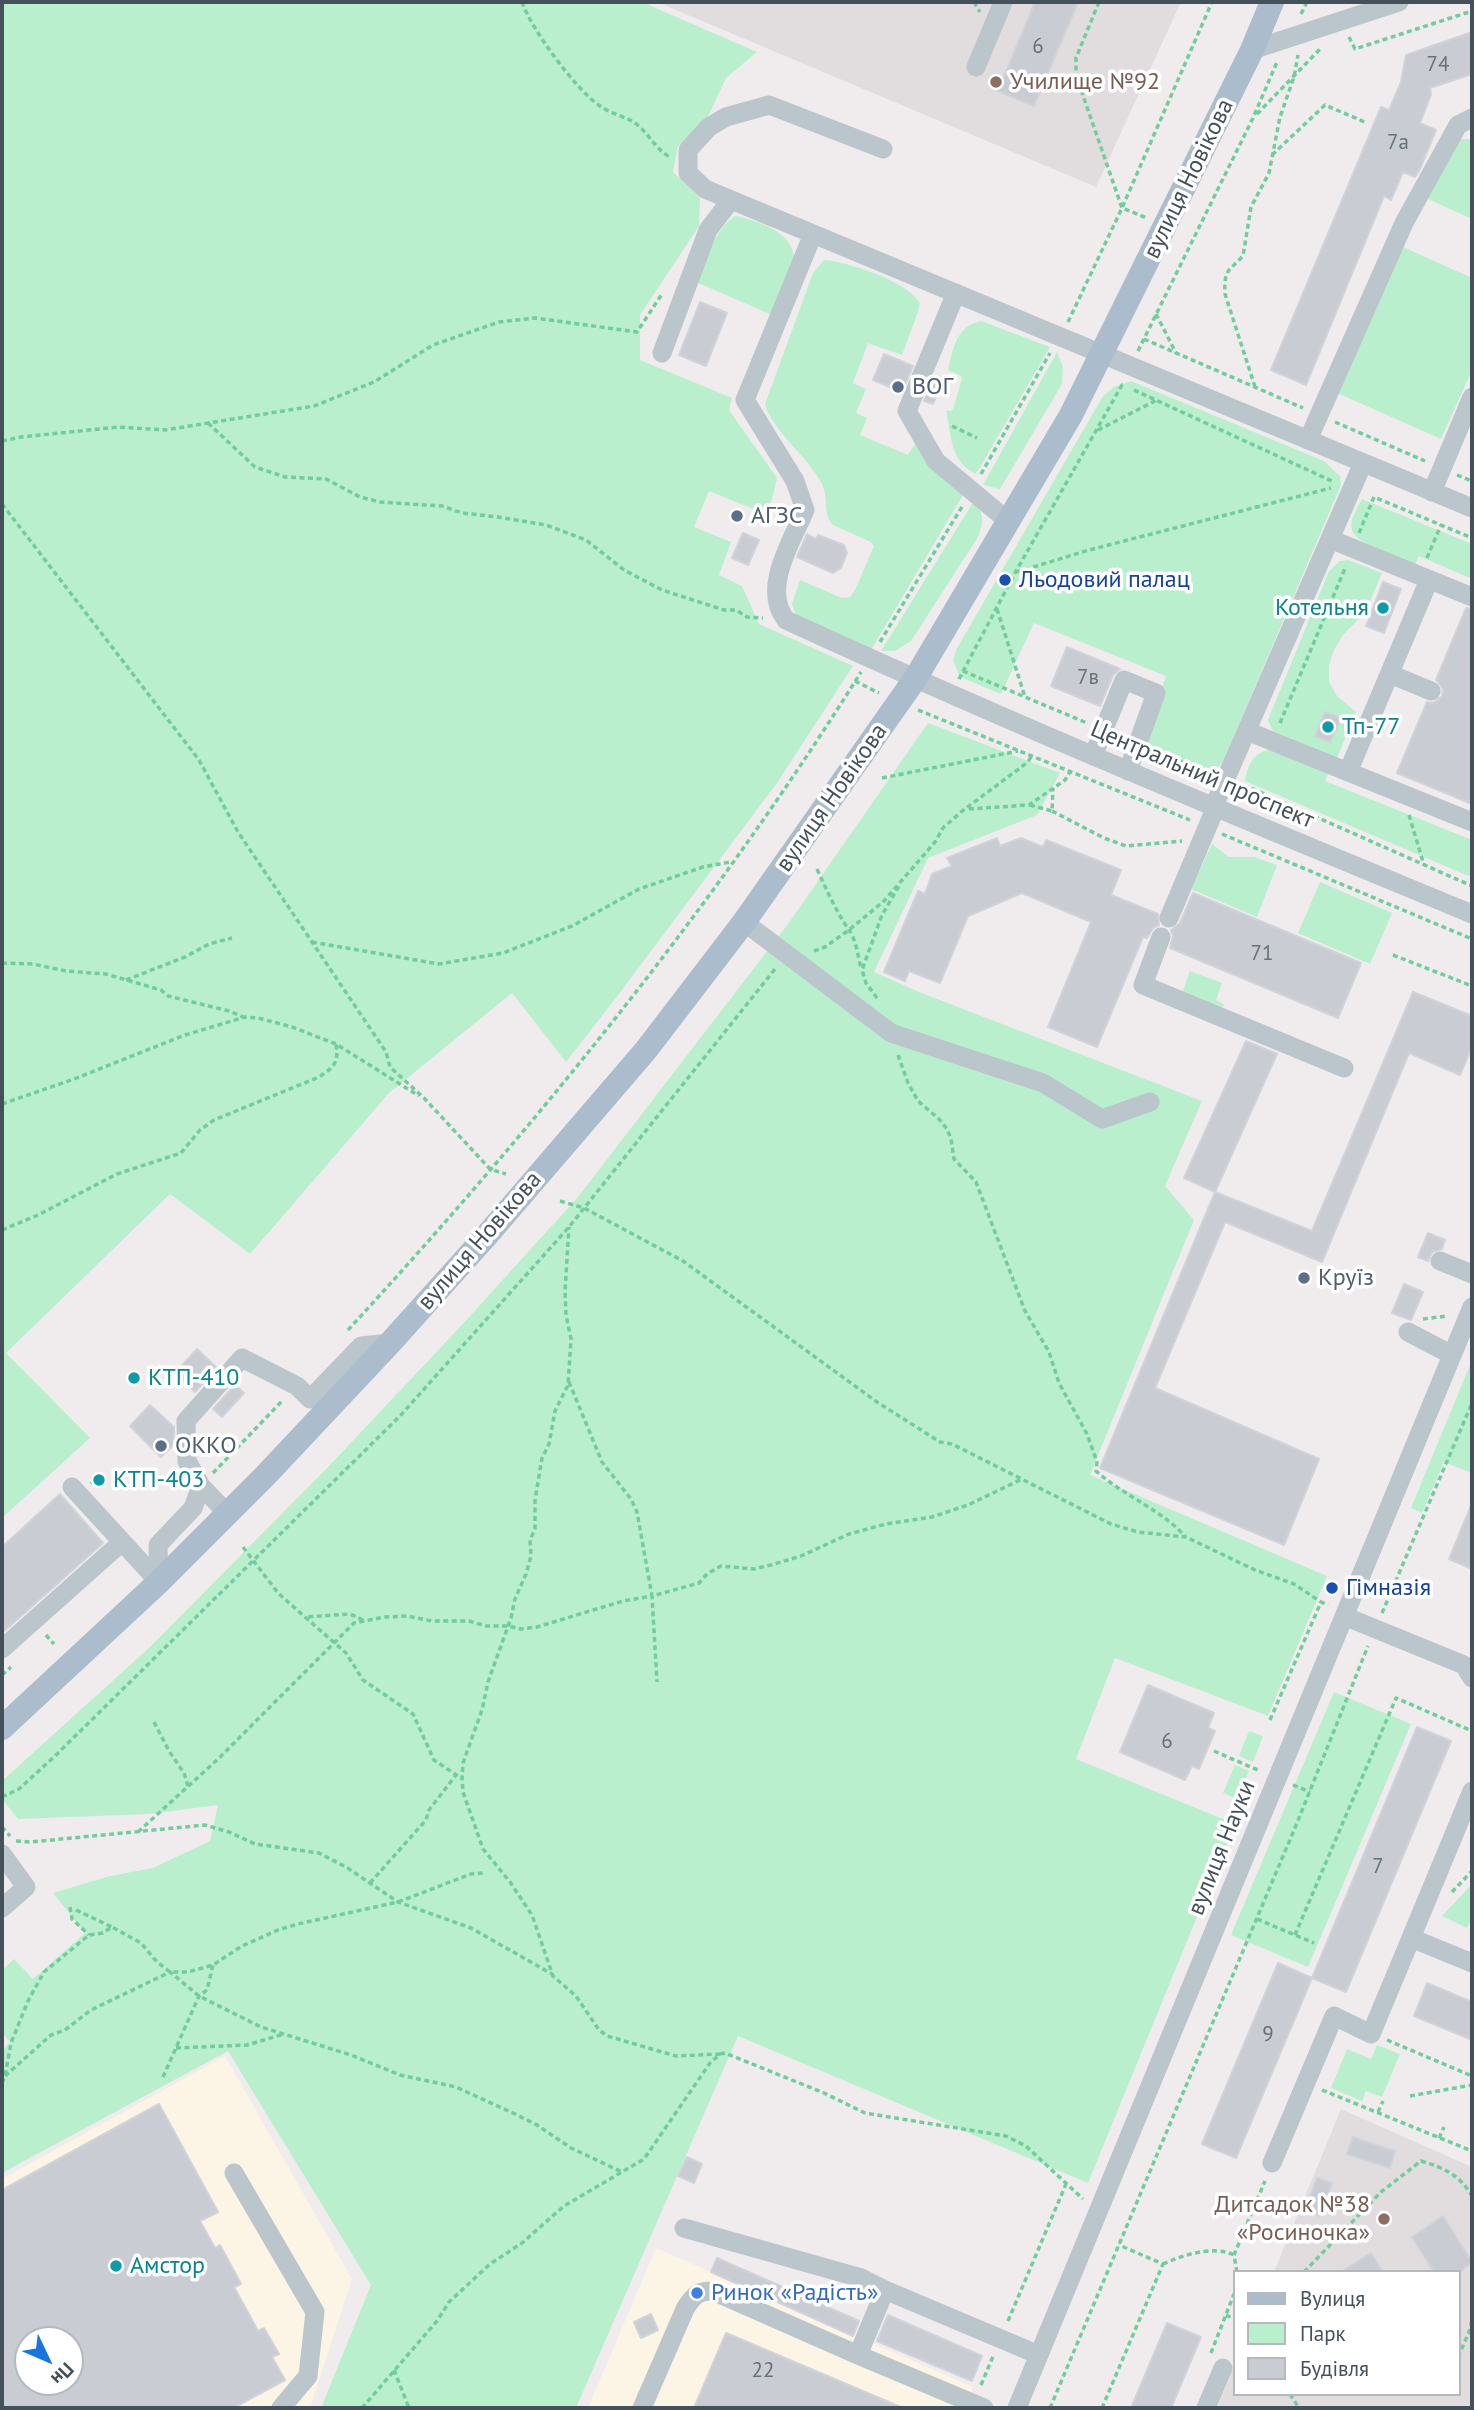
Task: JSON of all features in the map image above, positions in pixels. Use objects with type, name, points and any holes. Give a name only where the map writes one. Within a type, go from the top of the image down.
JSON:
[{"type":"main road","name":"вулиця Новікова","points":[[1008,522],[1071,415],[1103,354],[1252,50],[1272,2]]},
{"type":"main road","points":[[915,679],[1008,522]]},
{"type":"main road","name":"вулиця Новікова","points":[[2,1728],[159,1582],[227,1513],[310,1400],[390,1343],[488,1234],[646,1050],[744,922],[915,679]]},
{"type":"street","points":[[976,67],[1003,2]]},
{"type":"street","points":[[1252,50],[1399,2]]},
{"type":"street","points":[[883,149],[769,104],[726,117],[709,127],[688,150],[688,173],[705,189],[730,200],[1472,508]]},
{"type":"street","points":[[1308,440],[1404,223],[1458,125],[1472,118]]},
{"type":"street","points":[[662,354],[708,230],[730,200]]},
{"type":"street","points":[[786,620],[777,609],[775,582],[805,510],[795,481],[745,400],[813,234]]},
{"type":"street","points":[[956,293],[907,411],[936,461],[1008,522]]},
{"type":"street","points":[[1432,492],[1472,397]]},
{"type":"street","points":[[1168,918],[1363,463]]},
{"type":"street","points":[[1330,539],[1472,597]]},
{"type":"street","points":[[1348,772],[1390,674],[1424,578]]},
{"type":"street","name":"Центральний проспект","points":[[786,620],[915,679],[1214,808],[1472,914]]},
{"type":"street","points":[[1390,674],[1431,691]]},
{"type":"street","points":[[1093,756],[1124,680],[1156,693],[1128,771]]},
{"type":"street","points":[[1247,731],[1472,822]]},
{"type":"street","points":[[744,922],[891,1033],[1043,1083],[1102,1119],[1150,1102]]},
{"type":"street","points":[[1161,937],[1143,985],[1343,1068]]},
{"type":"street","points":[[1440,1261],[1472,1274]]},
{"type":"street","name":"вулиця Науки","points":[[1023,2406],[1039,2355],[1337,1611],[1470,1319]]},
{"type":"street","points":[[1409,1332],[1452,1355]]},
{"type":"street","points":[[227,1513],[201,1486],[187,1461],[186,1421],[242,1359],[310,1400]]},
{"type":"street","points":[[72,1486],[159,1582]]},
{"type":"street","points":[[159,1582],[158,1545],[193,1508],[201,1486]]},
{"type":"street","points":[[2,1649],[122,1542]]},
{"type":"street","points":[[1337,1611],[1464,1665],[1472,1678]]},
{"type":"street","points":[[1272,2163],[1334,2016],[1371,2034],[1472,1791]]},
{"type":"street","points":[[2,1854],[26,1886],[2,1908]]},
{"type":"street","points":[[1411,1938],[1472,1963]]},
{"type":"street","points":[[234,2173],[315,2312],[308,2376],[281,2408]]},
{"type":"street","points":[[684,2228],[861,2278],[1039,2355]]},
{"type":"street","points":[[642,2408],[685,2309],[693,2296],[705,2290],[979,2406]]},
{"type":"street","points":[[858,2355],[885,2290]]},
{"type":"street","points":[[1206,2408],[1223,2368]]},
{"type":"path","points":[[522,2],[544,41],[587,97],[623,119],[633,121],[660,151],[688,164]]},
{"type":"path","points":[[1099,2],[1076,58],[1076,69],[1122,208],[1194,237]]},
{"type":"path","points":[[874,651],[1060,337],[1122,208],[1212,2]]},
{"type":"path","points":[[951,694],[1015,573],[1132,366],[1307,2]]},
{"type":"path","points":[[1337,41],[1349,36],[1355,49],[1472,11]]},
{"type":"path","points":[[1255,387],[1225,294],[1224,282],[1228,269],[1243,256],[1251,207],[1269,173],[1280,117],[1299,58],[1291,37]]},
{"type":"path","points":[[1253,118],[1324,45]]},
{"type":"path","points":[[1271,157],[1325,105],[1367,123]]},
{"type":"path","points":[[2,441],[118,427],[165,429],[314,406],[374,382],[433,345],[499,322],[535,318],[637,332],[666,288]]},
{"type":"path","points":[[1156,314],[1176,353]]},
{"type":"path","points":[[1015,573],[1089,550],[1340,485],[1122,385]]},
{"type":"path","points":[[1096,431],[1166,395]]},
{"type":"path","points":[[208,422],[255,467],[285,477],[326,478],[360,497],[380,502],[442,506],[462,513],[546,526],[586,540],[624,570],[662,590],[724,610],[736,610],[747,617],[786,620]]},
{"type":"path","points":[[952,426],[977,438]]},
{"type":"path","points":[[1272,741],[1374,497],[1472,538]]},
{"type":"path","points":[[2,504],[199,760],[238,832],[386,1052],[390,1067],[424,1098],[490,1169],[506,1174]]},
{"type":"path","points":[[1424,578],[1441,525]]},
{"type":"path","points":[[997,608],[1025,697]]},
{"type":"path","points":[[340,1339],[490,1169],[660,959],[775,804],[862,671]]},
{"type":"path","points":[[963,671],[1103,730]]},
{"type":"path","points":[[855,681],[867,687]]},
{"type":"path","points":[[1138,745],[1226,778],[1472,886]]},
{"type":"path","points":[[883,778],[1018,751]]},
{"type":"path","points":[[862,970],[873,935],[905,874],[935,842],[943,828],[1031,757]]},
{"type":"path","points":[[1028,805],[1065,780],[1070,772]]},
{"type":"path","points":[[1052,811],[1053,788]]},
{"type":"path","points":[[1402,793],[1424,865]]},
{"type":"path","points":[[966,809],[1028,805],[1052,811],[1126,846],[1202,839]]},
{"type":"path","points":[[312,942],[439,964],[503,953],[572,926],[639,889],[703,867],[732,861]]},
{"type":"path","points":[[817,869],[835,910],[849,930],[866,983],[881,1007],[904,1072],[918,1101],[947,1129],[954,1159],[976,1182],[1025,1311],[1049,1352],[1059,1383],[1087,1434],[1097,1462],[1096,1471],[1137,1501],[1171,1521],[1186,1537]]},
{"type":"path","points":[[2,1797],[19,1789],[54,1757],[401,1416],[569,1227],[778,966],[825,947],[849,930],[900,884]]},
{"type":"path","points":[[124,980],[185,957],[209,944],[232,938]]},
{"type":"path","points":[[1393,955],[1472,986]]},
{"type":"path","points":[[2,963],[33,964],[66,971],[106,974],[161,990],[168,996],[245,1017]]},
{"type":"path","points":[[2,1104],[74,1079],[138,1051],[245,1017],[258,1017],[292,1027],[336,1044],[424,1098]]},
{"type":"path","points":[[2,1230],[38,1215],[117,1174],[181,1153],[200,1130],[214,1120],[319,1077],[332,1068],[338,1056],[336,1044]]},
{"type":"path","points":[[560,1201],[584,1208],[683,1261],[815,1358],[940,1442],[952,1444],[1111,1524],[1138,1532],[1186,1537],[1255,1570],[1294,1584],[1337,1611]]},
{"type":"path","points":[[553,1976],[532,1915],[483,1849],[463,1792],[462,1778],[463,1763],[482,1710],[488,1682],[515,1599],[524,1582],[531,1556],[530,1540],[535,1529],[535,1500],[542,1458],[549,1444],[555,1411],[566,1392],[570,1339],[565,1291],[569,1227]]},
{"type":"path","points":[[1409,1332],[1415,1320],[1470,1319]]},
{"type":"path","points":[[568,1380],[601,1462],[631,1499],[637,1512],[652,1595],[657,1682]]},
{"type":"path","points":[[201,1486],[310,1400]]},
{"type":"path","points":[[1050,2408],[1472,1403]]},
{"type":"path","points":[[138,1832],[217,1760],[354,1623],[407,1616],[432,1621],[469,1621],[486,1626],[521,1629],[537,1627],[623,1601],[699,1583],[707,1574],[721,1566],[754,1569],[801,1556],[849,1534],[886,1524],[932,1517],[968,1505],[1022,1479]]},
{"type":"path","points":[[243,1547],[278,1593],[335,1642],[352,1661],[363,1680],[413,1713],[434,1760],[462,1778]]},
{"type":"path","points":[[1270,1720],[1321,1602]]},
{"type":"path","points":[[305,1617],[350,1614],[365,1621]]},
{"type":"path","points":[[37,1643],[46,1635],[54,1644]]},
{"type":"path","points":[[2,1675],[19,1659]]},
{"type":"path","points":[[1295,1935],[1396,1698],[1472,1731]]},
{"type":"path","points":[[154,1722],[184,1773],[188,1786]]},
{"type":"path","points":[[370,1883],[426,1820],[429,1810],[456,1775]]},
{"type":"path","points":[[2,1827],[14,1841],[32,1842],[205,1825],[255,1844],[319,1853],[398,1902],[471,1927],[525,1961],[547,1970],[576,1996],[599,2030],[607,2036],[676,2056],[725,2053],[865,2113],[1006,2136],[1026,2146],[1098,2211]]},
{"type":"path","points":[[5,2076],[51,2035],[65,2030],[91,2010],[170,1972],[187,1972],[213,1965],[242,1946],[288,1927],[398,1902],[471,1874],[483,1873]]},
{"type":"path","points":[[69,1907],[72,1919],[89,1935]]},
{"type":"path","points":[[76,1910],[141,1943],[157,1962],[199,1996],[261,2027],[351,2055],[400,2075],[456,2087],[521,2117],[571,2148],[624,2172]]},
{"type":"path","points":[[1256,1919],[1314,1943]]},
{"type":"path","points":[[2,2084],[11,2043],[28,2001],[44,1972],[89,1935],[103,1933],[112,1927]]},
{"type":"path","points":[[163,2077],[199,1996],[207,1990],[213,1965]]},
{"type":"path","points":[[176,2048],[247,2045],[286,2034]]},
{"type":"path","points":[[1371,2034],[1472,2077]]},
{"type":"path","points":[[362,2408],[456,2296],[490,2263],[522,2243],[564,2206],[644,2159],[710,2063],[720,2054]]},
{"type":"path","points":[[1410,2096],[1472,2085]]},
{"type":"path","points":[[1325,2092],[1472,2151]]},
{"type":"path","points":[[1378,2113],[1383,2101]]},
{"type":"path","points":[[1439,2138],[1444,2127]]},
{"type":"path","points":[[1306,2270],[1381,2192],[1422,2161],[1444,2168],[1464,2182],[1472,2196]]},
{"type":"path","points":[[1237,2270],[1234,2255],[1272,2163]]},
{"type":"path","points":[[979,2406],[1001,2339],[1066,2184]]},
{"type":"path","points":[[1118,2245],[1163,2264]]},
{"type":"path","points":[[1102,2408],[1163,2264],[1183,2255],[1226,2251],[1234,2255]]},
{"type":"path","points":[[1223,2368],[1210,2352],[1232,2299]]},
{"type":"path","points":[[1226,2315],[1232,2318]]},
{"type":"path","points":[[1460,2353],[1470,2334],[1472,2322]]},
{"type":"path","points":[[394,2370],[409,2408]]},
{"type":"shaded area","name":"Училище №92","points":[[657,2],[1181,2],[1096,187]]},
{"type":"shaded area","name":"Амстор","points":[[225,2056],[352,2279],[310,2408],[2,2408],[2,2179]]},
{"type":"shaded area","name":"Дитсадок №38 «Росиночка»","points":[[1341,2109],[1472,2167],[1471,2408],[1217,2408],[1232,2372],[1232,2396],[1460,2396],[1460,2270],[1275,2270]]},
{"type":"shaded area","name":"Ринок «Радість»","points":[[656,2248],[973,2387],[964,2408],[588,2408]]},
{"type":"green space","points":[[2,2],[642,2],[757,52],[726,78],[705,123],[678,146],[673,172],[700,198],[699,226],[640,315],[640,360],[732,398],[729,410],[777,478],[768,515],[709,491],[694,527],[731,542],[719,575],[742,586],[759,624],[853,666],[777,783],[566,1062],[512,993],[389,1093],[250,1254],[170,1194],[6,1353],[90,1438],[2,1518]]},
{"type":"green space","points":[[1460,139],[1472,139],[1472,219],[1428,199]]},
{"type":"green space","points":[[735,216],[767,226],[791,247],[793,269],[772,315],[696,282],[716,238]]},
{"type":"green space","points":[[1403,247],[1472,278],[1472,370],[1441,439],[1337,393]]},
{"type":"green space","points":[[824,260],[848,264],[891,280],[920,303],[902,355],[868,343],[853,383],[866,389],[856,413],[867,418],[860,435],[908,455],[915,444],[963,495],[871,650],[796,615],[792,604],[800,580],[842,598],[850,597],[874,546],[871,542],[833,525],[827,511],[822,484],[776,426],[765,404],[813,273]]},
{"type":"green space","points":[[981,321],[1050,347],[976,474],[967,469],[956,455],[946,410],[953,409],[962,379],[948,370],[957,339],[966,328]]},
{"type":"green space","points":[[1057,352],[1063,367],[1062,384],[1000,489],[983,485]]},
{"type":"green space","points":[[1131,381],[1324,461],[1340,476],[1341,485],[1224,759],[1210,777],[1203,779],[1174,773],[1139,757],[1166,676],[1034,623],[1001,694],[960,677],[953,660],[956,650],[1103,396],[1114,387]]},
{"type":"green space","points":[[1362,499],[1472,544],[1472,579],[1419,556],[1415,565],[1380,551],[1355,536],[1351,526]]},
{"type":"green space","points":[[974,501],[982,518],[978,537],[911,641],[895,651],[881,651]]},
{"type":"green space","points":[[1348,560],[1382,573],[1365,613],[1343,635],[1329,666],[1329,682],[1337,696],[1356,712],[1337,758],[1273,731],[1268,720],[1329,571],[1340,561]]},
{"type":"green space","points":[[928,723],[1060,773],[1037,815],[928,858],[874,972],[919,992],[1202,1101],[1165,1186],[1194,1220],[1090,1475],[1327,1576],[1268,1716],[1115,1658],[1076,1759],[1235,1824],[1088,2183],[738,2036],[576,2408],[321,2408],[371,2285],[228,2051],[2,2173],[2,2050],[10,2042],[2,2032],[2,1970],[14,1959],[33,1979],[85,1933],[53,1893],[110,1876],[153,1868],[210,1841],[218,1805],[149,1814],[18,1819],[2,1799],[2,1781],[150,1647],[330,1465],[578,1197],[788,924]]},
{"type":"green space","points":[[1268,750],[1329,771],[1325,781],[1472,840],[1471,877],[1245,781],[1252,761],[1258,754]]},
{"type":"green space","points":[[1212,844],[1229,857],[1254,857],[1277,865],[1257,917],[1191,889]]},
{"type":"green space","points":[[1320,882],[1392,913],[1370,964],[1298,933]]},
{"type":"green space","points":[[1190,971],[1222,983],[1216,1000],[1225,1005],[1219,1008],[1181,996]]},
{"type":"green space","points":[[1472,1360],[1472,1473],[1444,1462],[1422,1513],[1411,1508]]},
{"type":"green space","points":[[1334,1692],[1411,1724],[1308,1967],[1231,1935]]},
{"type":"green space","points":[[1249,1731],[1263,1736],[1253,1762],[1239,1756]]},
{"type":"green space","points":[[1235,1765],[1249,1771],[1237,1799],[1223,1793]]},
{"type":"green space","points":[[1472,1884],[1472,1917],[1467,1928],[1442,1916]]},
{"type":"green space","points":[[1377,2045],[1400,2054],[1382,2097],[1366,2091],[1362,2101],[1331,2088],[1347,2049],[1371,2059]]},
{"type":"building","points":[[1035,2],[1078,2],[1034,106],[998,91]]},
{"type":"building","points":[[1472,32],[1472,74],[1430,88],[1431,95],[1420,123],[1436,130],[1420,169],[1415,177],[1403,172],[1391,200],[1384,196],[1306,385],[1271,370],[1381,107],[1389,110],[1401,82],[1406,55]]},
{"type":"building","points":[[700,302],[727,313],[706,366],[679,355]]},
{"type":"building","points":[[884,354],[913,366],[902,392],[873,380]]},
{"type":"building","points":[[935,375],[944,378],[933,404],[924,401]]},
{"type":"building","points":[[743,533],[759,540],[748,565],[732,558]]},
{"type":"building","points":[[807,534],[816,539],[818,535],[844,545],[847,553],[841,568],[833,573],[797,557]]},
{"type":"building","name":"Котельня","points":[[1383,582],[1401,589],[1384,633],[1366,626]]},
{"type":"building","points":[[1466,608],[1472,609],[1472,804],[1397,773],[1427,702],[1433,703],[1442,696],[1443,689],[1436,680]]},
{"type":"building","points":[[1067,647],[1120,669],[1113,675],[1100,706],[1051,686]]},
{"type":"building","name":"Тп-77","points":[[1325,712],[1341,718],[1330,742],[1315,736]]},
{"type":"building","points":[[997,838],[1000,846],[1021,838],[1043,847],[1046,840],[1121,870],[1111,895],[1158,914],[1159,925],[1153,928],[1147,938],[1143,937],[1097,1047],[1048,1027],[1091,922],[1022,893],[968,916],[940,983],[909,971],[905,981],[884,972],[918,891],[925,894],[932,874],[952,866],[947,858]]},
{"type":"building","points":[[1193,893],[1361,963],[1338,1018],[1170,948],[1173,936],[1171,930],[1180,923]]},
{"type":"building","points":[[1413,992],[1472,1016],[1472,1047],[1460,1075],[1409,1053],[1322,1262],[1225,1222],[1155,1388],[1319,1459],[1284,1545],[1100,1468],[1215,1192],[1312,1231]]},
{"type":"building","points":[[1246,1041],[1277,1054],[1215,1192],[1184,1178]]},
{"type":"building","points":[[1428,1233],[1445,1240],[1442,1249],[1432,1252],[1428,1261],[1418,1257]]},
{"type":"building","points":[[1404,1284],[1423,1292],[1411,1320],[1392,1313]]},
{"type":"building","points":[[197,1349],[217,1368],[195,1392],[175,1373]]},
{"type":"building","points":[[235,1385],[244,1393],[222,1417],[213,1409]]},
{"type":"building","points":[[150,1405],[174,1427],[174,1444],[161,1457],[130,1426]]},
{"type":"building","points":[[60,1494],[103,1543],[2,1633],[2,1547]]},
{"type":"building","points":[[1472,1503],[1472,1569],[1449,1559]]},
{"type":"building","points":[[1148,1685],[1214,1713],[1208,1728],[1215,1731],[1199,1769],[1192,1766],[1185,1780],[1120,1752]]},
{"type":"building","points":[[1417,1727],[1451,1741],[1346,1992],[1312,1978]]},
{"type":"building","points":[[1278,1963],[1312,1978],[1236,2158],[1202,2144]]},
{"type":"building","points":[[1427,1983],[1472,2002],[1472,2040],[1414,2016]]},
{"type":"building","name":"Амстор","points":[[159,2104],[218,2212],[200,2221],[215,2248],[220,2245],[241,2284],[234,2287],[258,2331],[264,2328],[279,2354],[272,2357],[285,2380],[233,2408],[2,2408],[2,2190]]},
{"type":"building","points":[[1353,2137],[1395,2151],[1390,2168],[1347,2154]]},
{"type":"building","points":[[687,2157],[702,2164],[694,2183],[678,2176]]},
{"type":"building","points":[[1317,2178],[1332,2183],[1320,2216],[1305,2210]]},
{"type":"building","points":[[1443,2216],[1472,2262],[1460,2272],[1433,2270],[1412,2237]]},
{"type":"building","points":[[1371,2253],[1382,2270],[1344,2270]]},
{"type":"building","points":[[717,2258],[859,2321],[853,2336],[711,2272]]},
{"type":"building","points":[[651,2314],[658,2330],[641,2338],[634,2322]]},
{"type":"building","points":[[888,2315],[982,2356],[972,2381],[877,2341]]},
{"type":"building","points":[[1167,2323],[1201,2337],[1171,2408],[1131,2408]]},
{"type":"building","points":[[726,2333],[903,2408],[694,2408]]},
{"type":"place","name":"Училище №92","points":[[996,82]]},
{"type":"place","name":"ВОГ","points":[[898,387]]},
{"type":"place","name":"АГЗС","points":[[737,516]]},
{"type":"place","name":"Льодовий палац","points":[[1005,580]]},
{"type":"place","name":"Котельня","points":[[1383,608]]},
{"type":"place","name":"Тп-77","points":[[1328,727]]},
{"type":"place","name":"Круїз","points":[[1304,1278]]},
{"type":"place","name":"КТП-410","points":[[134,1378]]},
{"type":"place","name":"ОККО","points":[[161,1446]]},
{"type":"place","name":"КТП-403","points":[[99,1480]]},
{"type":"place","name":"Гімназія","points":[[1332,1588]]},
{"type":"place","name":"Дитсадок №38 «Росиночка»","points":[[1384,2219]]},
{"type":"place","name":"Амстор","points":[[116,2266]]},
{"type":"place","name":"Ринок «Радість»","points":[[697,2293]]}]
